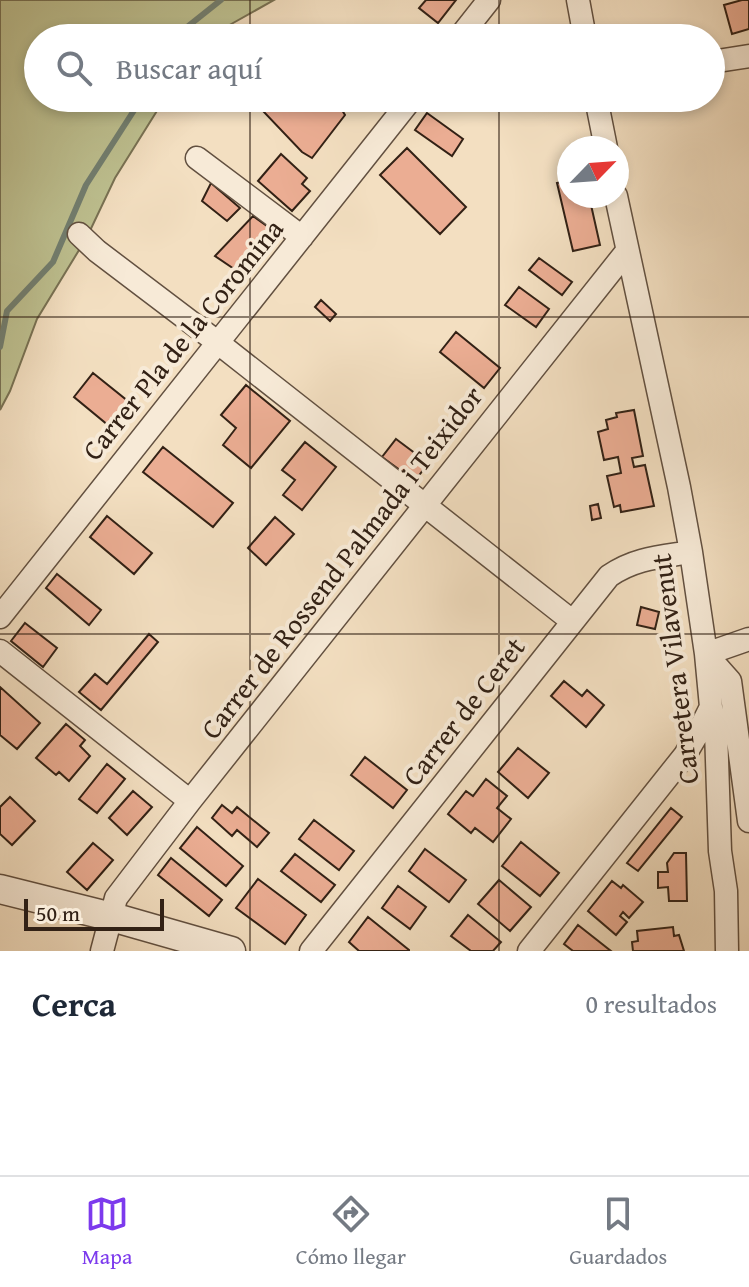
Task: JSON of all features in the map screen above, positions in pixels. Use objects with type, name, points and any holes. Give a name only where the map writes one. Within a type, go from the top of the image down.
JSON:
[{"type":"street","points":[[470,24],[489,0]]},
{"type":"street","points":[[578,0],[582,24]]},
{"type":"street","points":[[725,60],[749,56]]},
{"type":"street","name":"Carrer Pla de la Coromina","points":[[0,617],[401,112]]},
{"type":"street","points":[[599,112],[604,136]]},
{"type":"street","points":[[197,158],[302,237]]},
{"type":"street","name":"Carretera Vilavenut","points":[[618,208],[679,487],[706,654],[716,730],[727,951]]},
{"type":"street","points":[[79,234],[572,621]]},
{"type":"street","name":"Carrer de Rossend Palmada i Teixidor","points":[[102,951],[116,898],[627,251]]},
{"type":"street","name":"Carrer de Ceret","points":[[311,951],[609,576],[637,561],[691,552]]},
{"type":"street","points":[[749,639],[706,654],[730,681],[749,821]]},
{"type":"street","points":[[0,651],[190,801]]},
{"type":"street","points":[[529,951],[680,761],[711,707]]},
{"type":"street","points":[[680,761],[699,759],[707,762],[718,779]]},
{"type":"street","points":[[0,889],[231,951]]},
{"type":"green space","points":[[0,0],[274,0],[231,24],[24,24],[24,112],[156,112],[115,178],[87,237],[37,319],[0,410]]},
{"type":"building","points":[[426,0],[456,0],[438,23],[419,8]]},
{"type":"building","points":[[749,0],[749,29],[732,34],[724,5]]},
{"type":"building","points":[[264,112],[343,112],[345,115],[312,158],[302,152]]},
{"type":"building","points":[[427,113],[463,139],[452,156],[415,130]]},
{"type":"building","points":[[407,148],[466,207],[440,234],[380,175]]},
{"type":"building","points":[[281,154],[307,178],[302,184],[310,191],[292,211],[258,181]]},
{"type":"building","points":[[211,183],[240,208],[227,221],[202,201]]},
{"type":"building","points":[[563,208],[592,208],[600,245],[573,251]]},
{"type":"building","points":[[253,216],[278,234],[243,275],[215,256]]},
{"type":"building","points":[[539,258],[572,282],[562,295],[529,270]]},
{"type":"building","points":[[519,287],[549,309],[536,327],[505,305]]},
{"type":"building","points":[[321,300],[336,314],[330,321],[315,307]]},
{"type":"building","points":[[456,332],[500,368],[484,388],[440,352]]},
{"type":"building","points":[[93,373],[134,406],[114,430],[74,397]]},
{"type":"building","points":[[246,385],[290,421],[251,468],[223,445],[236,428],[221,415]]},
{"type":"building","points":[[634,410],[643,456],[632,458],[634,467],[645,465],[654,506],[621,512],[620,505],[614,507],[607,476],[621,473],[618,457],[604,460],[598,432],[608,429],[606,420],[617,417],[616,413]]},
{"type":"building","points":[[396,439],[428,463],[415,481],[382,457]]},
{"type":"building","points":[[305,442],[336,467],[302,510],[283,495],[295,480],[282,470]]},
{"type":"building","points":[[163,447],[233,503],[213,527],[143,472]]},
{"type":"building","points":[[598,504],[601,518],[592,520],[590,506]]},
{"type":"building","points":[[107,516],[152,553],[134,574],[90,537]]},
{"type":"building","points":[[275,517],[294,534],[266,565],[248,548]]},
{"type":"building","points":[[57,574],[101,610],[89,625],[46,588]]},
{"type":"building","points":[[641,607],[659,612],[655,629],[637,625]]},
{"type":"building","points":[[25,623],[57,648],[43,667],[11,641]]},
{"type":"building","points":[[149,634],[158,642],[101,710],[79,692],[95,674],[107,684]]},
{"type":"building","points":[[564,681],[582,696],[587,690],[604,705],[586,727],[551,696]]},
{"type":"building","points":[[0,687],[40,723],[17,749],[0,735]]},
{"type":"building","points":[[66,724],[85,740],[80,746],[90,756],[69,781],[59,772],[56,775],[36,758]]},
{"type":"building","points":[[518,748],[549,773],[528,798],[498,772]]},
{"type":"building","points":[[365,757],[407,790],[393,808],[351,775]]},
{"type":"building","points":[[107,764],[125,779],[97,813],[79,799]]},
{"type":"building","points":[[486,779],[507,796],[497,808],[511,819],[493,842],[475,828],[471,833],[448,814],[466,791],[473,796]]},
{"type":"building","points":[[133,791],[152,807],[127,835],[109,818]]},
{"type":"building","points":[[10,797],[35,821],[12,845],[0,834],[0,807]]},
{"type":"building","points":[[222,805],[232,813],[237,807],[269,833],[257,847],[237,830],[232,836],[212,818]]},
{"type":"building","points":[[671,808],[682,817],[638,871],[627,863]]},
{"type":"building","points":[[314,820],[354,851],[339,870],[299,839]]},
{"type":"building","points":[[197,827],[243,866],[226,886],[180,848]]},
{"type":"building","points":[[521,842],[559,873],[540,896],[502,866]]},
{"type":"building","points":[[93,843],[113,860],[87,890],[67,872]]},
{"type":"building","points":[[425,849],[466,880],[449,902],[409,871]]},
{"type":"building","points":[[674,853],[686,853],[687,901],[669,901],[668,887],[658,888],[658,872],[668,872],[667,863]]},
{"type":"building","points":[[295,854],[335,885],[321,902],[281,871]]},
{"type":"building","points":[[171,858],[222,900],[209,916],[158,875]]},
{"type":"building","points":[[258,879],[306,915],[285,944],[236,908]]},
{"type":"building","points":[[499,880],[531,907],[510,931],[478,904]]},
{"type":"building","points":[[612,881],[621,888],[623,885],[643,902],[629,918],[623,912],[620,916],[627,922],[616,935],[588,911]]},
{"type":"building","points":[[398,886],[426,907],[410,929],[382,908]]},
{"type":"building","points":[[468,915],[501,942],[493,951],[471,951],[451,936]]},
{"type":"building","points":[[368,917],[409,951],[359,951],[349,942]]},
{"type":"building","points":[[578,925],[611,951],[573,951],[564,944]]},
{"type":"building","points":[[673,927],[674,936],[679,935],[684,951],[633,951],[632,942],[638,941],[637,931]]},
{"type":"waterway","points":[[191,24],[221,0]]},
{"type":"waterway","points":[[0,347],[7,311],[53,262],[86,185],[133,112]]}]
